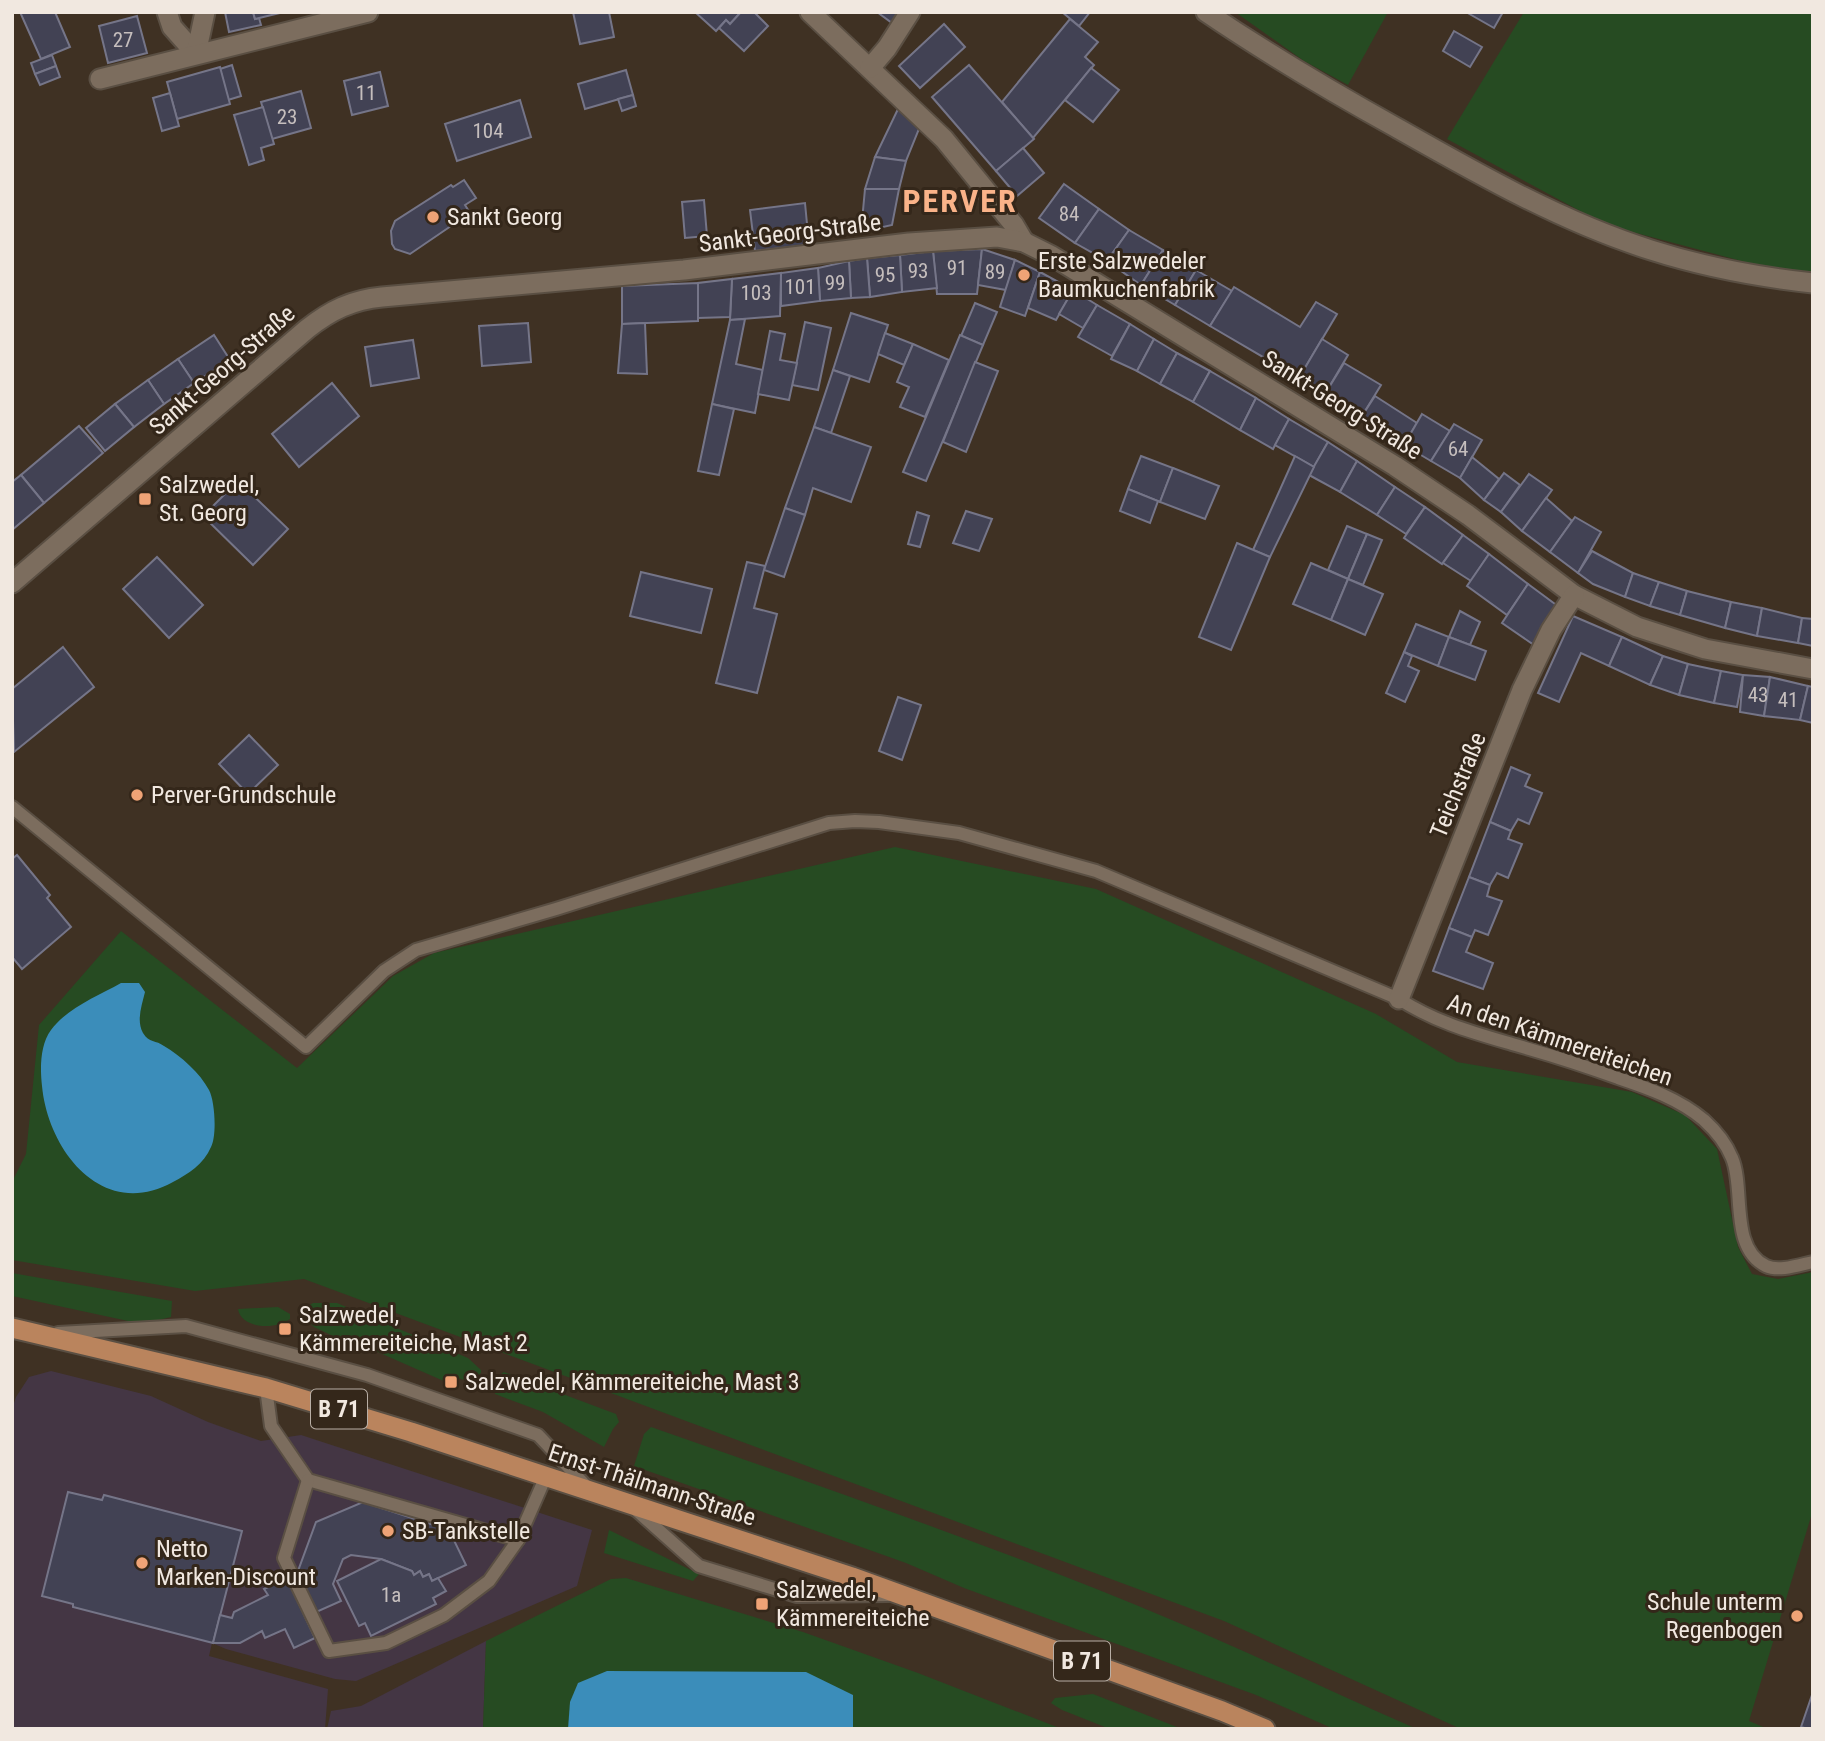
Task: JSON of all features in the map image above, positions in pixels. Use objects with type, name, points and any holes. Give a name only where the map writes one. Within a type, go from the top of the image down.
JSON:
[{"type":"main road","name":"Ernst-Thälmann-Straße","points":[[12,1328],[267,1388],[340,1409],[899,1594],[1223,1711],[1265,1729]]},
{"type":"street","points":[[167,12],[172,27],[196,54]]},
{"type":"street","points":[[196,54],[205,12]]},
{"type":"street","points":[[100,79],[368,12]]},
{"type":"street","points":[[810,12],[944,139],[1014,225],[1024,242]]},
{"type":"street","points":[[870,68],[911,12]]},
{"type":"street","points":[[1206,12],[1299,73],[1452,159],[1591,227],[1651,250],[1698,263],[1752,275],[1813,284]]},
{"type":"street","name":"Sankt-Georg-Straße","points":[[12,583],[307,329],[346,304],[361,299],[684,270],[909,243],[997,237],[1024,242],[1052,256],[1395,466],[1468,515],[1574,595],[1637,626],[1705,649],[1813,669]]},
{"type":"street","name":"Teichstraße","points":[[1399,999],[1522,690],[1551,630],[1574,595]]},
{"type":"lane","name":"An den Kämmereiteichen","points":[[12,807],[306,1048],[384,971],[416,950],[829,823],[879,822],[959,833],[1096,871],[1399,999],[1424,1015],[1658,1092],[1684,1106],[1717,1133],[1733,1160],[1744,1238],[1752,1254],[1766,1266],[1776,1268],[1813,1262]]},
{"type":"lane","points":[[38,1334],[186,1326],[367,1375],[537,1435],[588,1489]]},
{"type":"lane","points":[[267,1388],[271,1426],[308,1480],[518,1540]]},
{"type":"lane","points":[[308,1480],[284,1558],[329,1651],[386,1643],[444,1615],[489,1581],[518,1540],[546,1476]]},
{"type":"lane","points":[[627,1502],[699,1566],[797,1596],[899,1594]]},
{"type":"shaded area","points":[[51,1371],[151,1396],[208,1422],[261,1441],[301,1435],[592,1530],[577,1586],[356,1681],[335,1679],[212,1643],[209,1656],[328,1689],[325,1729],[12,1729],[12,1409],[29,1377]]},
{"type":"shaded area","points":[[486,1641],[483,1729],[327,1729],[331,1711],[361,1706]]},
{"type":"green space","points":[[1235,12],[1388,12],[1348,85],[1304,61]]},
{"type":"green space","points":[[1524,12],[1813,12],[1813,277],[1798,276],[1606,225],[1447,139]]},
{"type":"green space","points":[[895,847],[1096,889],[1376,1014],[1457,1062],[1632,1092],[1685,1115],[1717,1149],[1738,1247],[1752,1274],[1778,1279],[1813,1272],[1813,1510],[1749,1721],[1768,1729],[1461,1729],[1224,1621],[304,1279],[195,1291],[12,1260],[12,1182],[26,1154],[39,1025],[121,931],[297,1068],[393,976],[434,953]]},
{"type":"green space","points":[[12,1273],[172,1301],[171,1317],[142,1324],[12,1296]]},
{"type":"green space","points":[[313,1303],[337,1303],[468,1358],[481,1373],[469,1381],[456,1378],[446,1382],[373,1350],[350,1352],[333,1344],[333,1336],[314,1327],[306,1319],[306,1307]]},
{"type":"green space","points":[[278,1307],[290,1314],[290,1319],[268,1326],[245,1321],[238,1309]]},
{"type":"green space","points":[[504,1372],[616,1414],[619,1422],[604,1447],[543,1412],[495,1394],[493,1379]]},
{"type":"green space","points":[[651,1427],[916,1521],[1114,1596],[1417,1729],[1334,1729],[1256,1695],[964,1588],[906,1563],[634,1466],[644,1434]]},
{"type":"green space","points":[[609,1530],[699,1574],[693,1581],[604,1553]]},
{"type":"green space","points":[[626,1578],[803,1632],[1062,1729],[483,1729],[486,1641],[611,1579]]},
{"type":"green space","points":[[1093,1694],[1182,1729],[1110,1729],[1051,1703],[1055,1698]]},
{"type":"water","points":[[121,983],[139,983],[145,992],[140,1018],[143,1033],[177,1055],[195,1071],[209,1090],[214,1110],[213,1142],[204,1159],[179,1179],[147,1192],[123,1192],[102,1186],[83,1173],[67,1155],[55,1133],[46,1110],[42,1086],[43,1050],[51,1030],[65,1015]]},
{"type":"water","points":[[607,1671],[806,1672],[853,1695],[853,1729],[568,1729],[570,1702],[578,1683]]},
{"type":"building","points":[[20,12],[55,12],[70,47],[41,59]]},
{"type":"building","points":[[225,12],[253,12],[261,25],[229,32]]},
{"type":"building","points":[[253,12],[284,12],[255,19]]},
{"type":"building","points":[[573,12],[609,12],[614,37],[580,44]]},
{"type":"building","points":[[695,12],[741,12],[730,24],[726,20],[716,31]]},
{"type":"building","points":[[741,12],[754,12],[768,26],[744,51],[719,28],[726,20],[730,24]]},
{"type":"building","points":[[877,12],[900,12],[892,23]]},
{"type":"building","points":[[1062,12],[1090,12],[1079,26]]},
{"type":"building","points":[[1466,12],[1503,12],[1494,28]]},
{"type":"building","points":[[137,16],[147,53],[108,63],[99,26]]},
{"type":"building","points":[[1070,19],[1098,42],[1085,57],[1094,65],[1033,138],[1002,102]]},
{"type":"building","points":[[944,24],[965,47],[920,88],[899,66]]},
{"type":"building","points":[[1454,31],[1482,47],[1470,67],[1443,51]]},
{"type":"building","points":[[52,55],[56,66],[35,74],[31,63]]},
{"type":"building","points":[[232,65],[241,96],[228,100],[220,69]]},
{"type":"building","points":[[969,65],[1034,139],[996,171],[932,97]]},
{"type":"building","points":[[56,66],[60,77],[40,85],[35,74]]},
{"type":"building","points":[[220,67],[230,104],[177,119],[167,82]]},
{"type":"building","points":[[1091,68],[1119,90],[1093,122],[1065,100]]},
{"type":"building","points":[[626,70],[633,95],[585,109],[578,84]]},
{"type":"building","points":[[380,72],[388,106],[352,115],[344,81]]},
{"type":"building","points":[[301,91],[311,128],[272,139],[261,102]]},
{"type":"building","points":[[170,93],[179,126],[162,131],[153,98]]},
{"type":"building","points":[[633,95],[636,106],[622,111],[618,99]]},
{"type":"building","points":[[520,100],[531,137],[457,161],[445,124]]},
{"type":"building","points":[[263,107],[274,144],[261,148],[264,160],[249,165],[234,115]]},
{"type":"building","points":[[898,109],[921,124],[906,161],[875,157]]},
{"type":"building","points":[[1023,148],[1044,173],[1017,196],[996,171]]},
{"type":"building","points":[[875,157],[906,161],[899,189],[865,189]]},
{"type":"building","name":"Sankt Georg","points":[[464,180],[476,198],[465,205],[470,213],[410,254],[395,249],[391,231],[395,221],[451,185],[453,187]]},
{"type":"building","points":[[1064,184],[1099,209],[1075,243],[1039,218]]},
{"type":"building","points":[[865,189],[899,189],[892,225],[861,232]]},
{"type":"building","points":[[704,200],[707,236],[685,238],[682,202]]},
{"type":"building","points":[[805,203],[809,245],[755,251],[750,210]]},
{"type":"building","points":[[1099,209],[1129,230],[1107,261],[1075,243]]},
{"type":"building","points":[[1129,230],[1163,250],[1141,285],[1107,261]]},
{"type":"building","points":[[982,249],[977,294],[937,294],[933,251]]},
{"type":"building","points":[[982,249],[1015,260],[1006,290],[978,285]]},
{"type":"building","points":[[1163,250],[1196,270],[1175,305],[1141,285]]},
{"type":"building","points":[[933,251],[937,288],[902,292],[900,255]]},
{"type":"building","points":[[900,255],[902,292],[870,297],[867,258]]},
{"type":"building","points":[[867,258],[870,297],[851,298],[849,261]]},
{"type":"building","points":[[1015,260],[1040,272],[1025,316],[1000,307]]},
{"type":"building","points":[[849,261],[851,298],[820,301],[818,268]]},
{"type":"building","points":[[818,268],[820,301],[781,306],[781,273]]},
{"type":"building","points":[[1196,270],[1232,291],[1210,326],[1175,305]]},
{"type":"building","points":[[1040,272],[1073,290],[1056,320],[1028,308]]},
{"type":"building","points":[[781,273],[780,316],[730,320],[732,279]]},
{"type":"building","points":[[732,279],[730,317],[698,318],[698,283]]},
{"type":"building","points":[[698,283],[698,321],[622,324],[622,286]]},
{"type":"building","points":[[1234,287],[1300,327],[1316,302],[1337,314],[1299,378],[1210,326]]},
{"type":"building","points":[[1073,290],[1097,305],[1083,328],[1059,314]]},
{"type":"building","points":[[975,303],[997,312],[983,345],[961,336]]},
{"type":"building","points":[[1097,305],[1130,324],[1112,356],[1078,337]]},
{"type":"building","points":[[851,313],[888,325],[869,382],[833,370]]},
{"type":"building","points":[[745,319],[736,364],[763,370],[755,413],[712,404],[730,320]]},
{"type":"building","points":[[805,322],[831,328],[818,390],[792,385]]},
{"type":"building","points":[[528,323],[531,362],[482,366],[479,326]]},
{"type":"building","points":[[645,323],[647,374],[618,373],[622,324]]},
{"type":"building","points":[[1130,324],[1154,339],[1137,371],[1111,359]]},
{"type":"building","points":[[770,331],[785,334],[780,360],[797,363],[789,400],[758,394]]},
{"type":"building","points":[[885,333],[913,344],[904,365],[878,354]]},
{"type":"building","points":[[214,335],[230,360],[194,383],[178,359]]},
{"type":"building","points":[[960,335],[983,345],[926,481],[903,472]]},
{"type":"building","points":[[1154,339],[1177,353],[1160,384],[1137,371]]},
{"type":"building","points":[[1322,339],[1348,355],[1325,394],[1299,378]]},
{"type":"building","points":[[413,340],[419,378],[371,386],[365,347]]},
{"type":"building","points":[[913,344],[949,360],[925,417],[900,407],[909,387],[897,382]]},
{"type":"building","points":[[1177,353],[1210,371],[1193,402],[1160,384]]},
{"type":"building","points":[[178,359],[194,383],[164,404],[148,380]]},
{"type":"building","points":[[975,362],[998,371],[966,452],[943,442]]},
{"type":"building","points":[[1344,363],[1381,385],[1362,416],[1325,394]]},
{"type":"building","points":[[833,370],[850,376],[831,433],[814,427]]},
{"type":"building","points":[[1210,371],[1256,398],[1240,430],[1193,402]]},
{"type":"building","points":[[148,380],[164,404],[134,427],[115,404]]},
{"type":"building","points":[[332,383],[359,416],[299,467],[272,434]]},
{"type":"building","points":[[1375,396],[1417,423],[1404,445],[1362,416]]},
{"type":"building","points":[[1256,398],[1289,419],[1273,449],[1240,430]]},
{"type":"building","points":[[115,404],[134,427],[105,451],[86,428]]},
{"type":"building","points":[[712,404],[734,409],[719,475],[698,471]]},
{"type":"building","points":[[1422,414],[1450,431],[1431,461],[1404,445]]},
{"type":"building","points":[[1289,419],[1328,442],[1314,467],[1275,445]]},
{"type":"building","points":[[1454,424],[1482,440],[1460,478],[1431,461]]},
{"type":"building","points":[[79,426],[103,453],[44,503],[21,475]]},
{"type":"building","points":[[814,427],[871,447],[851,502],[813,488],[805,515],[785,508]]},
{"type":"building","points":[[1328,442],[1357,461],[1340,492],[1309,475]]},
{"type":"building","points":[[1141,456],[1173,468],[1160,502],[1128,489]]},
{"type":"building","points":[[1295,456],[1314,467],[1270,557],[1253,550]]},
{"type":"building","points":[[1472,457],[1499,479],[1484,500],[1460,478]]},
{"type":"building","points":[[1357,461],[1395,487],[1377,515],[1340,492]]},
{"type":"building","points":[[1173,468],[1219,486],[1205,519],[1160,502]]},
{"type":"building","points":[[1504,473],[1520,485],[1501,512],[1484,500]]},
{"type":"building","points":[[1529,474],[1552,490],[1522,531],[1501,512]]},
{"type":"building","points":[[21,475],[44,503],[12,530],[12,482]]},
{"type":"building","points":[[238,481],[288,529],[253,565],[203,516]]},
{"type":"building","points":[[1395,487],[1425,507],[1406,534],[1377,515]]},
{"type":"building","points":[[1128,489],[1158,501],[1150,523],[1120,511]]},
{"type":"building","points":[[1546,498],[1572,521],[1550,552],[1522,531]]},
{"type":"building","points":[[1425,507],[1463,535],[1442,564],[1404,538]]},
{"type":"building","points":[[785,508],[805,515],[784,577],[764,570]]},
{"type":"building","points":[[966,511],[992,519],[979,551],[953,543]]},
{"type":"building","points":[[917,512],[929,516],[920,547],[908,544]]},
{"type":"building","points":[[1575,517],[1601,532],[1578,573],[1550,552]]},
{"type":"building","points":[[1347,526],[1367,534],[1348,579],[1328,570]]},
{"type":"building","points":[[1367,534],[1382,540],[1363,585],[1348,579]]},
{"type":"building","points":[[1463,535],[1489,554],[1471,581],[1443,563]]},
{"type":"building","points":[[1237,543],[1270,557],[1231,650],[1199,637]]},
{"type":"building","points":[[1592,551],[1633,573],[1625,597],[1593,584],[1578,573]]},
{"type":"building","points":[[1489,554],[1528,584],[1507,615],[1467,586]]},
{"type":"building","points":[[157,557],[203,605],[169,638],[123,589]]},
{"type":"building","points":[[747,562],[765,566],[754,608],[777,614],[757,693],[716,683]]},
{"type":"building","points":[[1311,563],[1348,579],[1331,620],[1293,604]]},
{"type":"building","points":[[641,572],[712,589],[701,633],[630,616]]},
{"type":"building","points":[[1633,573],[1659,582],[1650,606],[1625,597]]},
{"type":"building","points":[[1348,579],[1383,594],[1365,635],[1331,620]]},
{"type":"building","points":[[1659,582],[1687,591],[1680,615],[1650,606]]},
{"type":"building","points":[[1528,584],[1559,607],[1534,645],[1502,623]]},
{"type":"building","points":[[1687,591],[1731,602],[1725,628],[1680,615]]},
{"type":"building","points":[[1731,602],[1762,608],[1757,636],[1725,628]]},
{"type":"building","points":[[1762,608],[1802,618],[1798,643],[1757,636]]},
{"type":"building","points":[[1460,611],[1480,622],[1470,645],[1449,637]]},
{"type":"building","points":[[1573,616],[1622,637],[1609,666],[1581,653],[1559,702],[1538,693]]},
{"type":"building","points":[[1802,618],[1813,619],[1813,646],[1798,643]]},
{"type":"building","points":[[1416,624],[1449,637],[1438,666],[1404,652]]},
{"type":"building","points":[[1449,637],[1486,651],[1475,680],[1438,666]]},
{"type":"building","points":[[1622,637],[1663,656],[1650,685],[1609,666]]},
{"type":"building","points":[[63,647],[94,687],[14,752],[12,689]]},
{"type":"building","points":[[1404,652],[1412,656],[1408,666],[1419,671],[1405,702],[1386,693]]},
{"type":"building","points":[[1663,656],[1688,664],[1679,695],[1650,685]]},
{"type":"building","points":[[1688,664],[1721,671],[1714,703],[1679,695]]},
{"type":"building","points":[[1721,671],[1743,675],[1737,707],[1714,703]]},
{"type":"building","points":[[1743,675],[1770,677],[1764,716],[1740,712]]},
{"type":"building","points":[[1770,677],[1808,686],[1800,720],[1764,716]]},
{"type":"building","points":[[1808,686],[1813,687],[1813,723],[1800,720]]},
{"type":"building","points":[[898,697],[921,705],[902,760],[879,751]]},
{"type":"building","points":[[249,735],[278,765],[248,794],[219,764]]},
{"type":"building","points":[[1511,767],[1530,775],[1525,786],[1542,793],[1529,824],[1518,819],[1511,831],[1490,822]]},
{"type":"building","points":[[1490,822],[1511,831],[1508,839],[1522,844],[1508,878],[1497,873],[1490,885],[1469,877]]},
{"type":"building","points":[[17,855],[50,895],[47,898],[71,927],[22,969],[12,957],[12,859]]},
{"type":"building","points":[[1469,877],[1490,885],[1487,896],[1502,901],[1488,935],[1475,930],[1472,937],[1449,928]]},
{"type":"building","points":[[1449,928],[1472,937],[1466,952],[1493,963],[1483,989],[1433,971]]},
{"type":"building","name":"Netto Marken-Discount","points":[[68,1492],[102,1500],[104,1495],[242,1531],[213,1643],[73,1607],[73,1604],[42,1596]]},
{"type":"building","points":[[363,1502],[449,1530],[466,1565],[432,1581],[429,1574],[423,1577],[420,1571],[414,1575],[412,1571],[381,1559],[351,1555],[343,1559],[333,1584],[341,1601],[305,1617],[291,1590],[316,1522]]},
{"type":"building","points":[[381,1559],[412,1571],[414,1575],[420,1571],[423,1577],[429,1574],[432,1581],[438,1578],[446,1591],[433,1598],[436,1604],[371,1636],[365,1623],[359,1626],[337,1581]]},
{"type":"building","points":[[287,1578],[315,1638],[294,1648],[285,1629],[265,1638],[262,1631],[240,1643],[213,1643],[220,1615],[232,1618],[234,1612],[268,1595],[264,1589]]},
{"type":"building","points":[[1813,1692],[1813,1729],[1808,1729],[1801,1727]]},
{"type":"place","name":"Sankt Georg","points":[[433,217]]},
{"type":"place","name":"Erste Salzwedeler Baumkuchenfabrik","points":[[1024,275]]},
{"type":"place","name":"Salzwedel, St. Georg","points":[[145,499]]},
{"type":"place","name":"Perver-Grundschule","points":[[137,795]]},
{"type":"place","name":"Salzwedel, Kämmereiteiche, Mast 2","points":[[285,1329]]},
{"type":"place","name":"Salzwedel, Kämmereiteiche, Mast 3","points":[[451,1382]]},
{"type":"place","name":"SB-Tankstelle","points":[[388,1531]]},
{"type":"place","name":"Netto Marken-Discount","points":[[142,1563]]},
{"type":"place","name":"Salzwedel, Kämmereiteiche","points":[[762,1604]]},
{"type":"place","name":"Schule unterm Regenbogen","points":[[1797,1616]]},
{"type":"district","name":"PERVER","points":[[960,201]]}]
